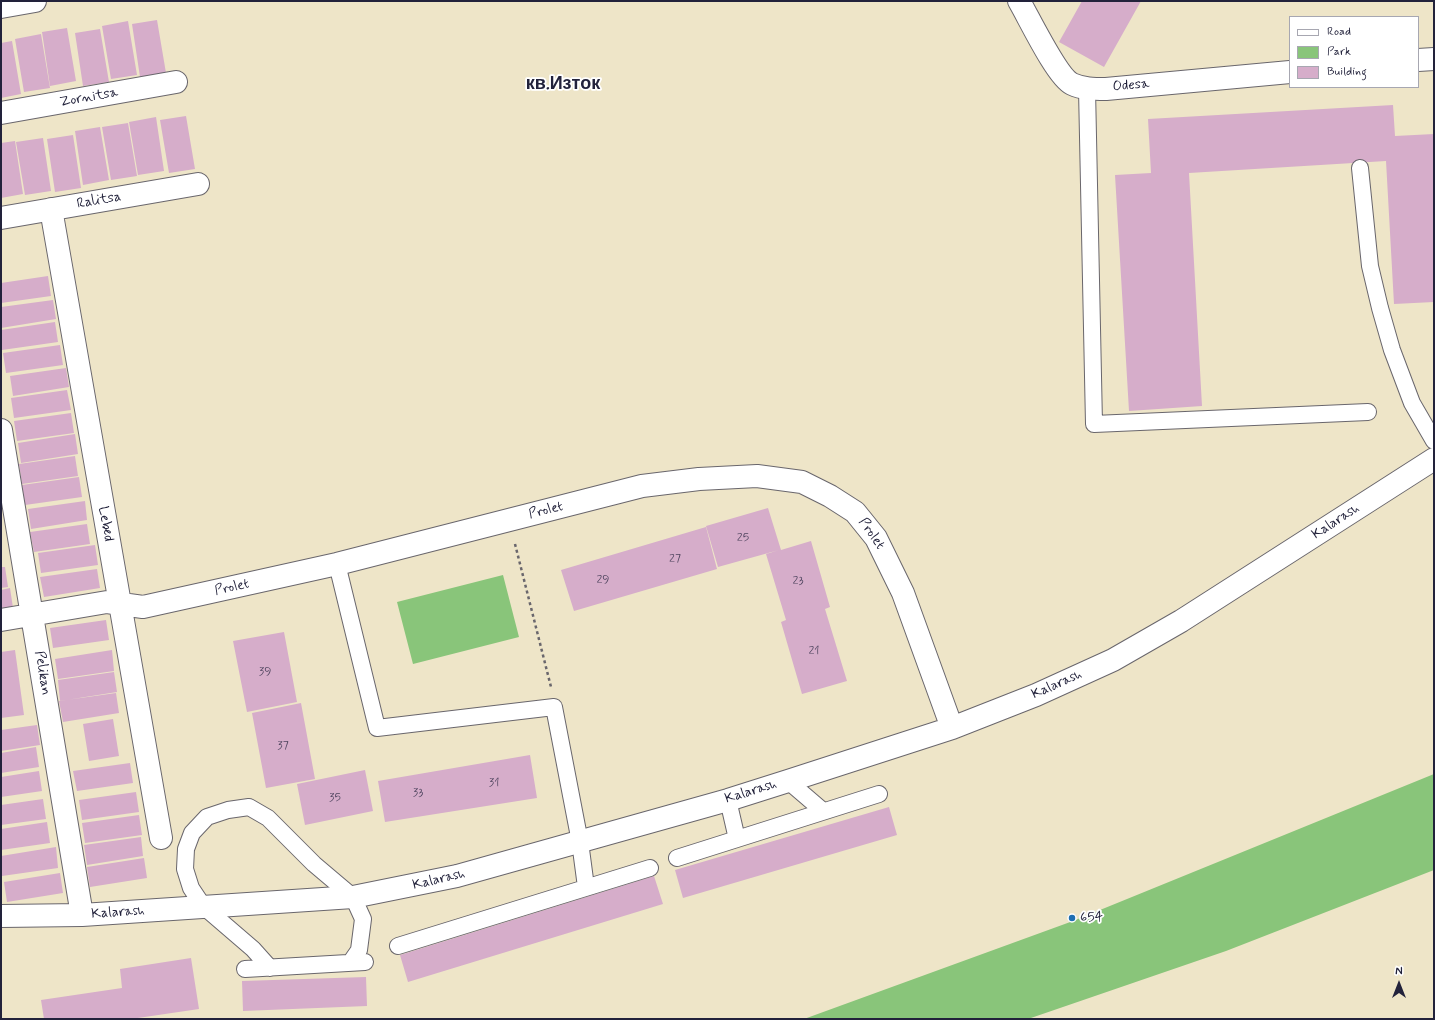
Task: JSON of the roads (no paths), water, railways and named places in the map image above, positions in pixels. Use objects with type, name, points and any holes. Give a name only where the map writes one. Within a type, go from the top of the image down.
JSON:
[{"type":"street","points":[[1,7],[35,1]]},
{"type":"street","name":"Odesa","points":[[1019,1],[1060,72],[1071,84],[1087,88],[1106,88],[1289,72]]},
{"type":"street","points":[[1419,60],[1434,59]]},
{"type":"street","name":"Zornitsa","points":[[1,113],[176,82]]},
{"type":"street","name":"Ralitsa","points":[[1,218],[198,184]]},
{"type":"street","name":"Lebed","points":[[50,209],[161,838]]},
{"type":"street","name":"Pelikan","points":[[1,430],[82,915]]},
{"type":"street","name":"Kalarash","points":[[1,916],[82,915],[353,897],[457,876],[728,800],[788,781],[952,728],[1036,695],[1113,660],[1181,621],[1434,459]]},
{"type":"street","name":"Prolet","points":[[1,620],[108,602],[143,607],[337,564],[642,486],[692,480],[757,476],[802,482],[830,496],[855,512],[876,538],[903,593],[952,728]]},
{"type":"lane","points":[[1087,88],[1094,424],[1368,412]]},
{"type":"lane","points":[[1360,168],[1370,266],[1380,308],[1392,350],[1412,403],[1434,441]]},
{"type":"lane","points":[[337,564],[377,728],[554,707],[580,842],[586,887]]},
{"type":"lane","points":[[788,781],[823,811]]},
{"type":"lane","points":[[677,858],[879,794]]},
{"type":"lane","points":[[728,800],[737,839]]},
{"type":"lane","points":[[245,969],[270,968],[358,962],[363,919],[353,897],[314,864],[268,818],[249,808],[228,810],[207,817],[192,833],[186,848],[185,869],[191,888],[203,906],[253,949],[270,968]]},
{"type":"lane","points":[[398,946],[650,868]]},
{"type":"place","name":"654","points":[[1072,918]]},
{"type":"district","name":"кв.Изток","points":[[563,85]]}]
